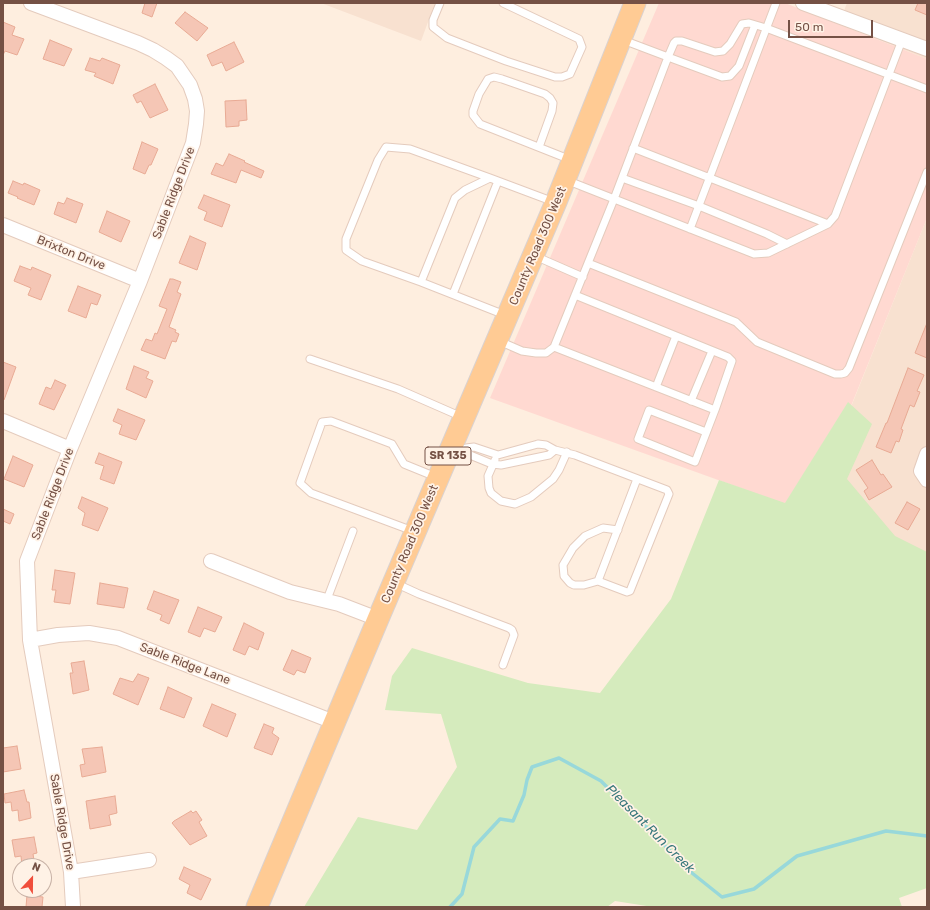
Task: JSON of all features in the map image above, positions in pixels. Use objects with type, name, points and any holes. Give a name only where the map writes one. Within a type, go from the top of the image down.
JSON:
[{"type":"main road","name":"County Road 300 West","points":[[257,907],[438,478],[460,445],[464,418],[556,202],[635,3]]},
{"type":"street","name":"Sable Ridge Drive","points":[[31,3],[153,50],[177,66],[190,85],[197,111],[193,143],[140,281],[70,449],[27,561],[30,640],[71,872],[73,907]]},
{"type":"street","points":[[803,3],[829,8],[902,40],[927,49]]},
{"type":"street","name":"Brixton Drive","points":[[3,225],[140,281]]},
{"type":"street","points":[[3,421],[70,449]]},
{"type":"street","points":[[924,475],[927,454]]},
{"type":"street","points":[[211,561],[290,592],[339,604],[378,619]]},
{"type":"street","name":"Sable Ridge Lane","points":[[30,640],[58,635],[84,634],[106,635],[118,638],[334,722]]},
{"type":"street","points":[[71,872],[149,860]]},
{"type":"lane","points":[[440,3],[433,20],[433,27],[448,38],[506,61],[556,77],[562,77],[570,74],[582,47],[579,38],[503,3]]},
{"type":"lane","points":[[690,229],[776,3]]},
{"type":"lane","points":[[497,341],[522,351],[536,353],[546,353],[554,347],[676,41],[682,41],[715,52],[723,51],[730,44],[742,24],[749,23],[766,28],[927,89]]},
{"type":"lane","points":[[621,39],[668,58],[722,77],[730,76],[739,66],[755,25]]},
{"type":"lane","points":[[565,180],[754,254],[768,253],[828,224],[835,216],[902,40]]},
{"type":"lane","points":[[539,147],[552,111],[553,104],[550,98],[545,94],[502,79],[494,77],[488,79],[479,94],[473,111],[473,116],[480,124],[539,147],[573,160]]},
{"type":"lane","points":[[508,316],[362,261],[346,250],[346,239],[378,160],[386,147],[410,149],[556,202]]},
{"type":"lane","points":[[634,148],[828,224]]},
{"type":"lane","points":[[588,263],[736,322],[757,342],[835,374],[845,373],[849,368],[927,172]]},
{"type":"lane","points":[[622,178],[699,206],[767,234],[787,244]]},
{"type":"lane","points":[[421,282],[455,198],[466,190],[494,180]]},
{"type":"lane","points":[[453,294],[494,180]]},
{"type":"lane","points":[[534,255],[583,276]]},
{"type":"lane","points":[[575,296],[728,357],[732,361],[715,410],[695,462],[638,439],[649,410],[706,432]]},
{"type":"lane","points":[[656,387],[676,336]]},
{"type":"lane","points":[[554,347],[715,410]]},
{"type":"lane","points":[[691,401],[712,351]]},
{"type":"lane","points":[[310,359],[398,389],[464,418]]},
{"type":"lane","points":[[415,532],[311,492],[300,483],[322,422],[331,421],[392,444],[404,464],[438,478]]},
{"type":"lane","points":[[460,445],[474,447],[498,455],[538,444],[546,445],[555,450],[567,452],[667,490],[669,494],[630,591],[627,592],[598,581],[584,585],[574,585],[564,576],[564,565],[573,548],[585,536],[603,528],[618,530]]},
{"type":"lane","points":[[460,445],[470,455],[492,464],[501,465],[549,455],[555,450]]},
{"type":"lane","points":[[498,455],[492,464],[488,476],[489,488],[491,493],[501,501],[515,504],[531,497],[553,479],[567,452]]},
{"type":"lane","points":[[598,581],[637,479]]},
{"type":"lane","points":[[326,602],[353,532]]},
{"type":"lane","points":[[393,582],[419,594],[512,630],[514,635],[503,666]]},
{"type":"shaded area","points":[[321,3],[435,3],[421,41]]},
{"type":"shaded area","points":[[659,3],[785,3],[927,59],[927,218],[851,406],[848,403],[785,504],[490,398]]},
{"type":"shaded area","points":[[847,3],[927,3],[927,59],[839,24]]},
{"type":"shaded area","points":[[927,218],[927,580],[801,531]]},
{"type":"green space","points":[[848,402],[872,424],[847,479],[895,536],[927,552],[927,888],[899,898],[902,907],[653,907],[615,901],[607,907],[304,907],[358,817],[417,830],[457,767],[441,714],[385,710],[392,676],[412,648],[528,683],[600,693],[671,599],[719,480],[785,503]]},
{"type":"building","points":[[145,3],[157,3],[152,17],[142,13]]},
{"type":"building","points":[[918,3],[927,3],[927,15],[915,10]]},
{"type":"building","points":[[185,12],[208,28],[197,41],[175,23]]},
{"type":"building","points":[[3,22],[15,27],[12,35],[24,39],[17,55],[5,51],[3,55]]},
{"type":"building","points":[[50,40],[72,49],[64,66],[43,59]]},
{"type":"building","points":[[234,42],[244,62],[226,71],[222,62],[212,66],[207,55]]},
{"type":"building","points":[[90,58],[100,61],[102,58],[120,65],[113,84],[94,76],[96,73],[85,70]]},
{"type":"building","points":[[155,84],[168,110],[150,118],[141,101],[137,103],[133,95]]},
{"type":"building","points":[[246,100],[247,120],[239,121],[239,126],[226,127],[225,101]]},
{"type":"building","points":[[142,142],[158,149],[145,174],[133,169]]},
{"type":"building","points":[[229,154],[264,171],[261,178],[241,170],[236,183],[211,174],[216,163],[223,166]]},
{"type":"building","points":[[13,181],[23,185],[24,183],[40,190],[34,205],[8,193]]},
{"type":"building","points":[[204,195],[230,205],[222,227],[204,220],[207,212],[198,208]]},
{"type":"building","points":[[67,198],[83,204],[76,223],[54,214],[58,202],[64,204]]},
{"type":"building","points":[[107,211],[130,221],[121,242],[99,232]]},
{"type":"building","points":[[190,236],[206,243],[197,270],[179,263]]},
{"type":"building","points":[[20,266],[31,270],[32,267],[51,275],[41,300],[28,295],[31,288],[14,281]]},
{"type":"building","points":[[170,279],[181,282],[177,292],[181,294],[169,327],[176,330],[175,332],[179,334],[176,342],[172,341],[165,359],[141,350],[146,339],[152,341],[155,333],[157,334],[167,309],[159,306]]},
{"type":"building","points":[[78,286],[101,295],[97,305],[91,303],[86,318],[68,311]]},
{"type":"building","points":[[927,323],[927,358],[915,353]]},
{"type":"building","points":[[3,362],[16,367],[4,400],[3,400]]},
{"type":"building","points":[[134,366],[149,372],[146,378],[153,381],[146,398],[126,389]]},
{"type":"building","points":[[908,368],[924,375],[917,391],[920,392],[914,407],[910,405],[901,429],[903,430],[899,442],[896,441],[891,453],[876,447]]},
{"type":"building","points":[[55,380],[66,385],[54,410],[39,404],[46,387],[51,389]]},
{"type":"building","points":[[118,409],[145,420],[136,440],[119,434],[122,425],[113,421]]},
{"type":"building","points":[[99,453],[122,462],[114,484],[100,479],[104,466],[95,463]]},
{"type":"building","points":[[13,456],[33,465],[24,487],[4,479]]},
{"type":"building","points":[[872,460],[881,475],[883,474],[892,487],[869,500],[864,491],[868,488],[856,470]]},
{"type":"building","points":[[82,497],[108,508],[98,531],[82,525],[85,513],[78,508]]},
{"type":"building","points":[[907,502],[920,509],[908,530],[895,523]]},
{"type":"building","points":[[3,509],[14,514],[10,524],[3,521]]},
{"type":"building","points":[[55,570],[75,573],[70,604],[54,602],[56,590],[52,590]]},
{"type":"building","points":[[100,583],[128,588],[124,608],[97,604]]},
{"type":"building","points":[[154,591],[179,600],[169,624],[160,620],[162,615],[147,609]]},
{"type":"building","points":[[198,607],[222,617],[215,632],[204,628],[200,637],[188,632]]},
{"type":"building","points":[[244,623],[264,633],[258,650],[249,646],[245,655],[233,650]]},
{"type":"building","points":[[292,650],[311,658],[305,673],[297,670],[294,675],[283,670]]},
{"type":"building","points":[[84,661],[89,690],[73,694],[70,673],[73,673],[71,663]]},
{"type":"building","points":[[138,674],[149,678],[138,705],[113,694],[120,678],[133,682]]},
{"type":"building","points":[[168,687],[192,698],[184,718],[160,709]]},
{"type":"building","points":[[212,704],[236,714],[227,737],[203,726]]},
{"type":"building","points":[[264,724],[274,728],[272,733],[279,738],[272,755],[254,748]]},
{"type":"building","points":[[17,746],[21,769],[3,772],[3,748]]},
{"type":"building","points":[[102,747],[106,772],[82,777],[80,765],[85,764],[82,749]]},
{"type":"building","points":[[24,790],[27,802],[29,802],[31,818],[19,821],[18,810],[12,811],[11,802],[5,803],[4,794]]},
{"type":"building","points":[[115,796],[117,813],[109,815],[111,825],[90,829],[86,801]]},
{"type":"building","points":[[191,811],[193,813],[196,811],[202,820],[199,822],[207,836],[190,845],[172,823]]},
{"type":"building","points":[[34,837],[37,853],[33,854],[34,858],[21,858],[21,856],[15,857],[12,840]]},
{"type":"building","points":[[184,867],[211,879],[201,900],[187,893],[190,885],[179,879]]},
{"type":"building","points":[[27,898],[43,898],[42,907],[26,907]]},
{"type":"waterway","name":"Pleasant Run Creek","points":[[450,907],[462,894],[474,847],[500,819],[513,821],[524,795],[527,780],[532,767],[559,758],[601,781],[692,873],[722,897],[754,889],[797,856],[886,831],[927,836]]}]
